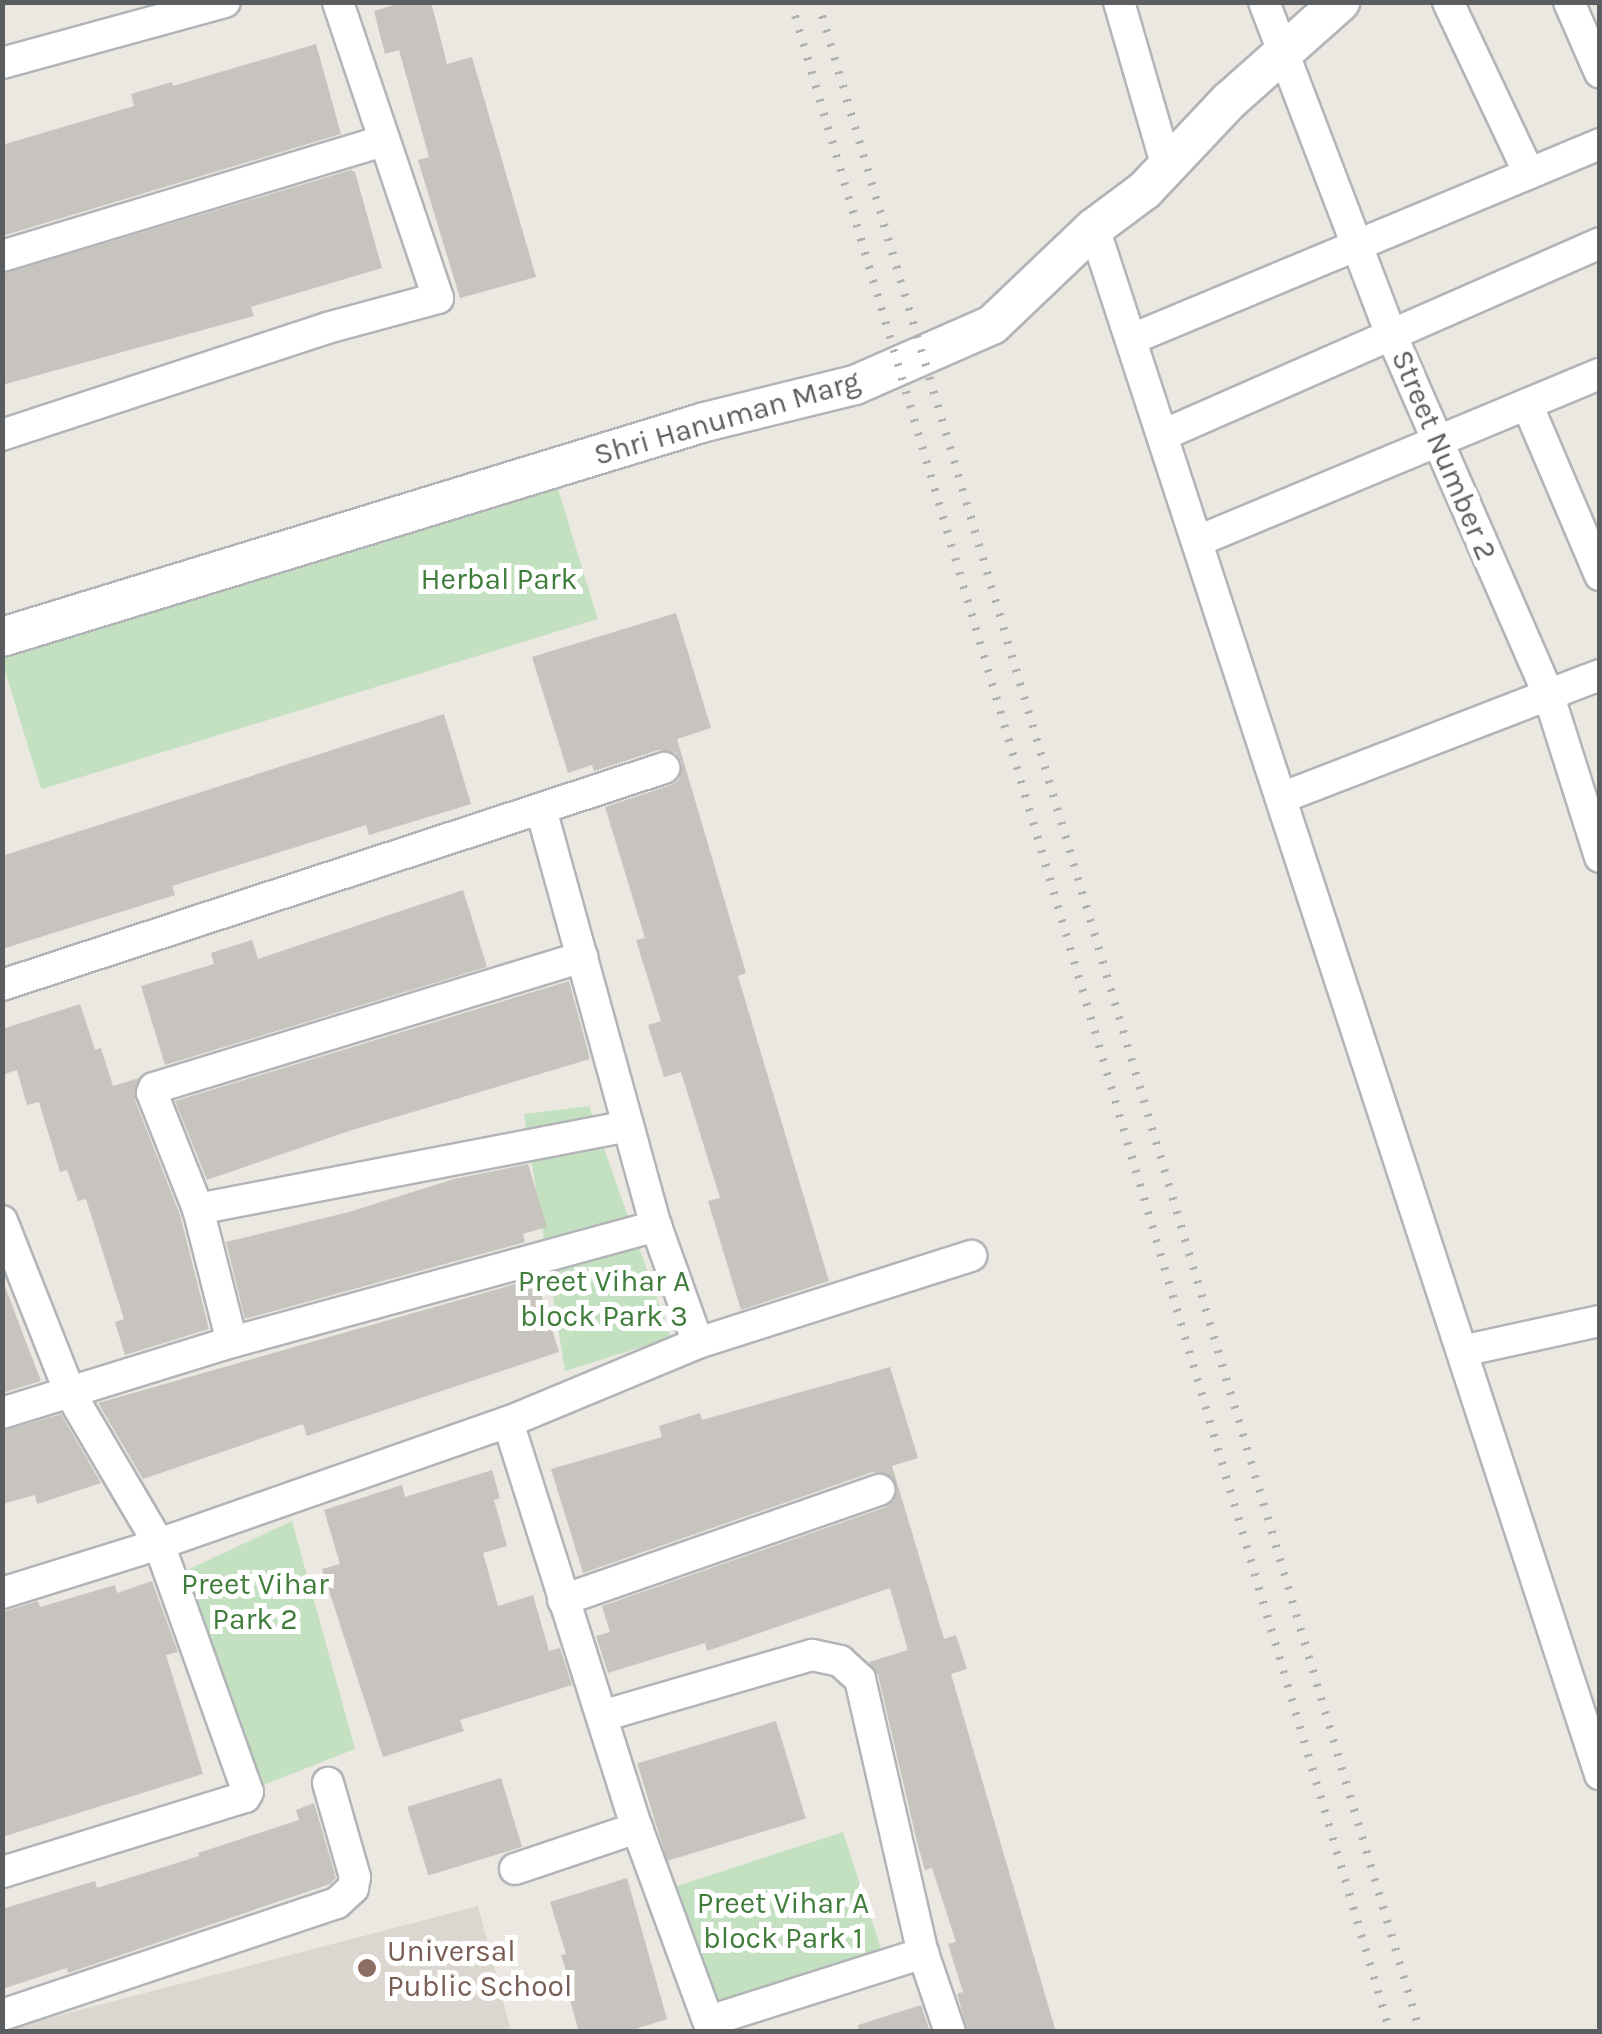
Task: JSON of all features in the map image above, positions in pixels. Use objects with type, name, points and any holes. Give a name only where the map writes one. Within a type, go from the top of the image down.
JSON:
[{"type":"street","points":[[2,64],[226,2]]},
{"type":"street","points":[[2,435],[327,328],[438,298],[338,2]]},
{"type":"street","points":[[1119,2],[1167,167]]},
{"type":"street","name":"Street Number 2","points":[[1264,2],[1391,334],[1548,693],[1600,858]]},
{"type":"street","name":"Shri Hanuman Marg","points":[[2,637],[705,422],[855,385],[992,325],[1094,228],[1167,167],[1229,101],[1340,2]]},
{"type":"street","points":[[1448,2],[1529,173]]},
{"type":"street","points":[[1569,2],[1600,74]]},
{"type":"street","points":[[2,256],[382,141]]},
{"type":"street","points":[[1132,339],[1600,144]]},
{"type":"street","points":[[1094,228],[1600,1774]]},
{"type":"street","points":[[1164,435],[1600,242]]},
{"type":"street","points":[[1198,541],[1600,374]]},
{"type":"street","points":[[1527,404],[1600,575]]},
{"type":"street","points":[[1281,798],[1600,675]]},
{"type":"street","points":[[2,984],[664,768]]},
{"type":"street","points":[[542,809],[656,1226],[698,1343]]},
{"type":"street","points":[[232,1342],[198,1209],[152,1094],[156,1086],[582,957]]},
{"type":"street","points":[[198,1209],[628,1126]]},
{"type":"street","points":[[2,1221],[10,1272],[70,1393],[159,1544],[247,1794],[2,1872]]},
{"type":"street","points":[[2,1413],[232,1342],[656,1226]]},
{"type":"street","points":[[2,1593],[159,1544],[508,1422],[698,1343],[971,1256]]},
{"type":"street","points":[[1462,1351],[1600,1322]]},
{"type":"street","points":[[508,1422],[638,1828],[710,2026],[923,1953]]},
{"type":"street","points":[[563,1600],[878,1490]]},
{"type":"street","points":[[602,1716],[812,1655],[840,1661],[860,1679],[923,1953],[950,2032]]},
{"type":"street","points":[[2,2015],[337,1902],[353,1888],[356,1877],[328,1782]]},
{"type":"street","points":[[515,1869],[638,1828]]},
{"type":"shaded area","name":"Universal Public School","points":[[478,1906],[511,2031],[3,2032],[3,2030]]},
{"type":"green space","name":"Herbal Park","points":[[558,489],[598,619],[41,789],[2,659]]},
{"type":"green space","name":"Preet Vihar A block Park 3","points":[[589,1106],[671,1338],[565,1371],[524,1114]]},
{"type":"green space","name":"Preet Vihar Park 2","points":[[292,1521],[355,1749],[261,1786],[185,1571]]},
{"type":"green space","name":"Preet Vihar A block Park 1","points":[[843,1832],[884,1959],[705,2018],[663,1890]]},
{"type":"building","points":[[404,2],[431,2],[447,64],[472,57],[536,277],[460,298],[418,160],[429,157],[399,50],[385,54],[374,11]]},
{"type":"building","points":[[316,44],[341,134],[2,236],[2,145],[134,106],[131,94],[172,82],[173,86]]},
{"type":"building","points":[[351,170],[355,172],[382,268],[251,307],[254,316],[2,385],[2,274]]},
{"type":"building","points":[[676,613],[711,728],[677,739],[746,973],[738,976],[829,1281],[741,1310],[708,1201],[720,1198],[681,1072],[664,1077],[648,1025],[661,1021],[636,940],[645,938],[605,807],[671,785],[679,780],[682,763],[676,753],[659,750],[594,771],[592,765],[568,773],[532,657]]},
{"type":"building","points":[[444,714],[471,804],[369,835],[366,825],[172,886],[175,895],[2,949],[2,856]]},
{"type":"building","points":[[463,890],[487,967],[165,1065],[141,986],[214,964],[211,953],[252,940],[258,959]]},
{"type":"building","points":[[569,981],[590,1059],[349,1131],[207,1180],[175,1101]]},
{"type":"building","points":[[80,1004],[95,1050],[101,1048],[113,1086],[139,1078],[135,1100],[180,1215],[209,1329],[125,1355],[115,1322],[124,1319],[86,1199],[78,1201],[67,1170],[60,1172],[39,1102],[27,1105],[17,1070],[2,1075],[2,1029]]},
{"type":"building","points":[[528,1164],[547,1227],[523,1234],[525,1242],[245,1319],[226,1242],[349,1212],[454,1179]]},
{"type":"building","points":[[536,1278],[559,1352],[307,1436],[303,1424],[143,1479],[98,1403]]},
{"type":"building","points":[[2,1279],[41,1381],[2,1393]]},
{"type":"building","points":[[890,1367],[918,1458],[892,1466],[944,1639],[956,1635],[967,1669],[951,1674],[1056,2032],[968,2032],[957,1994],[963,1992],[948,1944],[956,1942],[932,1868],[925,1870],[878,1675],[869,1662],[908,1650],[890,1588],[707,1651],[705,1643],[608,1673],[596,1636],[610,1632],[602,1606],[886,1507],[897,1493],[892,1477],[873,1472],[583,1573],[551,1469],[662,1437],[659,1426],[700,1413],[702,1420]]},
{"type":"building","points":[[61,1414],[101,1483],[37,1504],[35,1495],[2,1504],[2,1431]]},
{"type":"building","points":[[492,1470],[500,1498],[494,1500],[507,1546],[483,1553],[498,1606],[533,1595],[549,1651],[560,1648],[572,1685],[460,1720],[464,1731],[383,1757],[322,1569],[340,1564],[324,1510],[402,1485],[405,1497]]},
{"type":"building","points":[[152,1581],[178,1652],[166,1655],[203,1774],[2,1837],[2,1612],[38,1601],[40,1607],[115,1585],[117,1593]]},
{"type":"building","points":[[776,1721],[806,1819],[667,1861],[637,1763]]},
{"type":"building","points":[[501,1778],[522,1847],[428,1876],[407,1807]]},
{"type":"building","points":[[314,1803],[336,1878],[330,1884],[68,1973],[67,1968],[2,1989],[2,1909],[95,1881],[97,1888],[199,1856],[198,1853],[299,1820],[296,1810]]},
{"type":"building","points":[[627,1878],[667,2019],[626,2032],[579,2032],[570,2000],[575,1999],[561,1955],[566,1954],[550,1902]]},
{"type":"building","points":[[921,2005],[930,2032],[859,2032],[858,2025]]},
{"type":"railway","points":[[791,2],[1390,2032]]},
{"type":"railway","points":[[818,2],[1420,2032]]},
{"type":"place","name":"Universal Public School","points":[[367,1968]]}]
